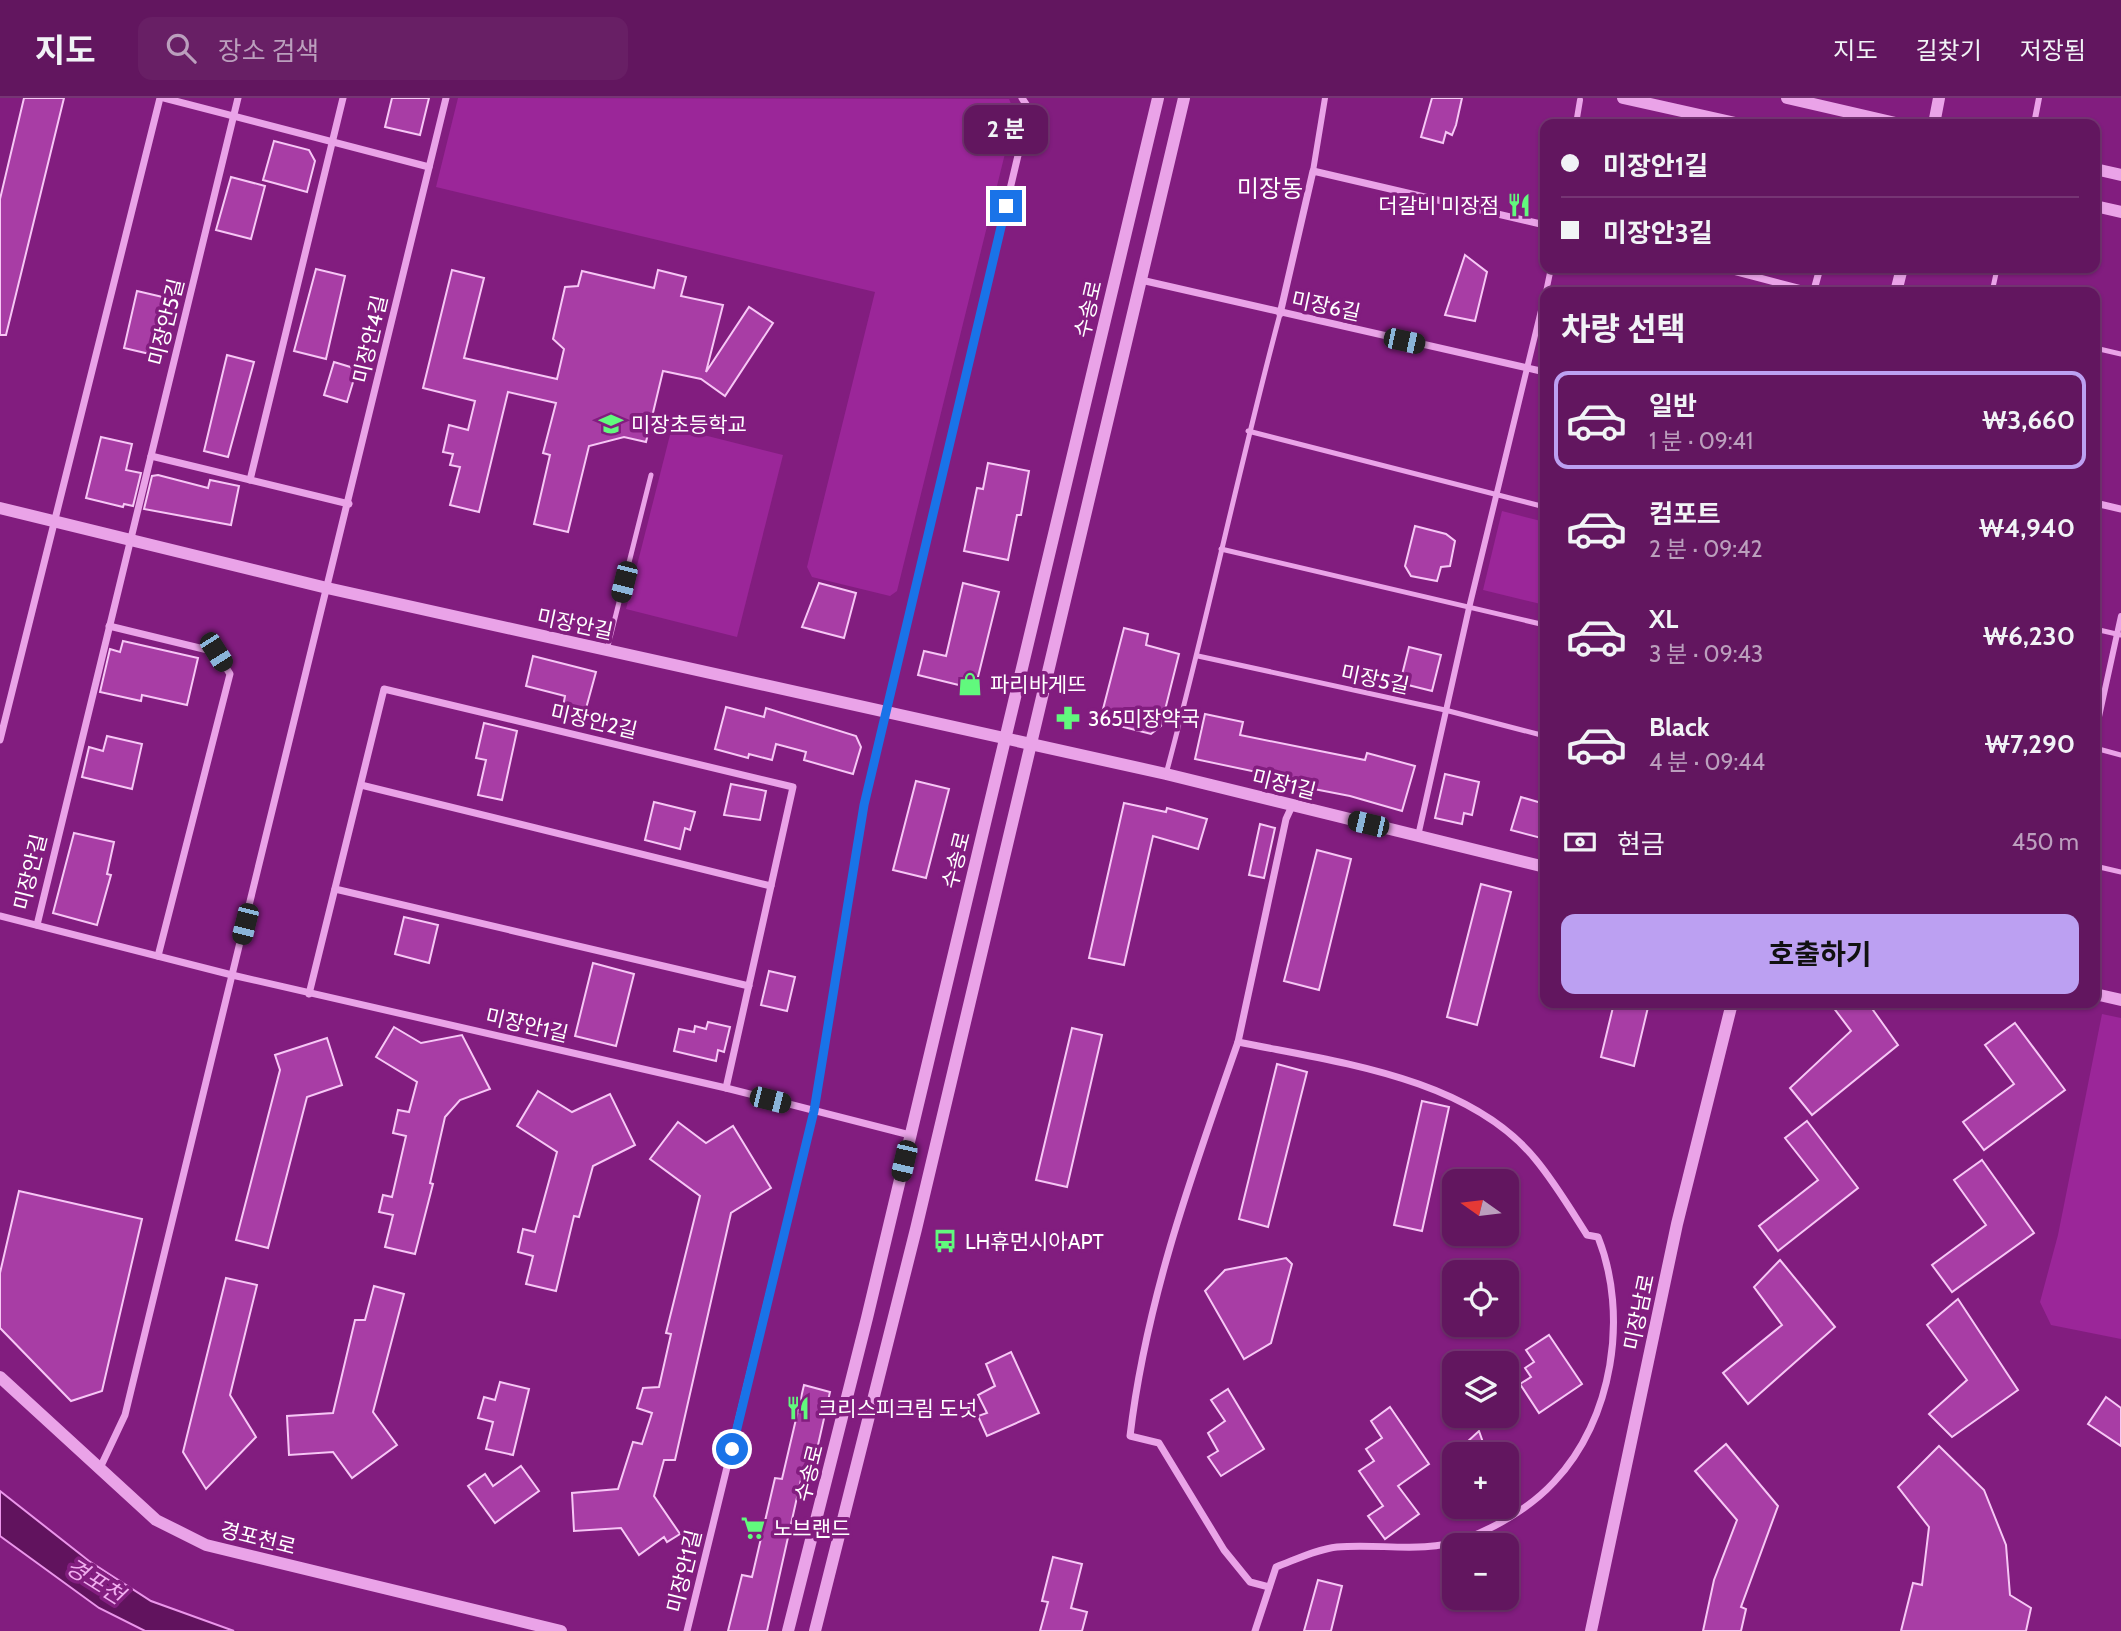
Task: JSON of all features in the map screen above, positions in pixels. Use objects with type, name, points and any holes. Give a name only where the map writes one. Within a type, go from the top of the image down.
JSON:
[{"type":"street","points":[[0,740],[162,98],[429,167]]},
{"type":"street","name":"미장안5길","points":[[128,541],[238,98]]},
{"type":"street","points":[[250,480],[343,98]]},
{"type":"street","name":"미장안4길","points":[[327,588],[446,98]]},
{"type":"street","name":"미장안1길","points":[[687,1631],[814,1111],[864,805],[1028,108],[1023,98]]},
{"type":"street","points":[[1151,98],[1151,126]]},
{"type":"street","name":"수송로","points":[[788,1631],[1010,739],[1158,98]]},
{"type":"street","points":[[815,1631],[919,1215],[1186,98]]},
{"type":"street","points":[[1280,314],[1313,171],[1325,98]]},
{"type":"street","points":[[1623,98],[1718,119]]},
{"type":"street","points":[[1787,98],[1878,119]]},
{"type":"street","points":[[1935,119],[1939,98]]},
{"type":"street","points":[[2035,119],[2039,98]]},
{"type":"street","points":[[1577,119],[1580,100]]},
{"type":"street","points":[[2100,170],[2121,175]]},
{"type":"street","points":[[1313,171],[1540,224]]},
{"type":"street","points":[[2100,207],[2121,212]]},
{"type":"street","points":[[1742,273],[1797,287]]},
{"type":"street","name":"미장6길","points":[[1141,280],[1280,314],[1540,371]]},
{"type":"street","points":[[1418,836],[1445,710],[1540,315]]},
{"type":"street","points":[[151,456],[349,504]]},
{"type":"street","points":[[2100,504],[2121,509]]},
{"type":"street","name":"미장안길","points":[[0,509],[327,588],[1010,739]]},
{"type":"street","name":"미장안길","points":[[37,925],[128,541]]},
{"type":"street","points":[[100,1468],[125,1415],[327,588]]},
{"type":"street","points":[[2100,714],[2121,616]]},
{"type":"street","points":[[109,626],[216,652],[230,674],[158,956]]},
{"type":"street","name":"미장안2길","points":[[309,994],[384,689],[793,787],[726,1088]]},
{"type":"street","name":"미장1길","points":[[1010,739],[1166,774],[1540,866]]},
{"type":"street","points":[[360,785],[771,886]]},
{"type":"street","points":[[1269,1587],[1250,1582],[1224,1550],[1158,1443],[1130,1436],[1138,1374],[1177,1217],[1238,1042],[1286,819],[1292,806]]},
{"type":"street","points":[[335,889],[749,986]]},
{"type":"street","name":"미장안1길","points":[[0,916],[309,994],[726,1088],[910,1135]]},
{"type":"street","points":[[2100,995],[2121,1000]]},
{"type":"street","name":"미장남로","points":[[1591,1631],[1677,1224],[1731,1008]]},
{"type":"street","points":[[1238,1042],[1375,1070],[1448,1094],[1459,1098],[1510,1134],[1535,1158],[1587,1235],[1598,1237],[1607,1258],[1615,1314],[1610,1360],[1601,1400],[1584,1440],[1556,1481],[1532,1503],[1463,1539],[1423,1547],[1334,1547],[1276,1567],[1255,1631]]},
{"type":"street","name":"경포천로","points":[[0,1377],[156,1520],[206,1545],[561,1631]]},
{"type":"lane","points":[[1166,774],[1198,656],[1248,431],[1280,314]]},
{"type":"lane","points":[[2100,349],[2121,354]]},
{"type":"lane","points":[[1248,431],[1540,506]]},
{"type":"lane","points":[[607,650],[651,475]]},
{"type":"lane","points":[[1221,549],[1540,624]]},
{"type":"lane","points":[[2100,630],[2118,635]]},
{"type":"lane","name":"미장5길","points":[[1198,656],[1445,710],[1540,735]]},
{"type":"lane","points":[[2100,749],[2121,754]]},
{"type":"lane","points":[[2100,867],[2121,872]]},
{"type":"shaded area","points":[[458,98],[1009,99],[1015,113],[897,591],[890,596],[812,577],[807,567],[875,292],[436,187]]},
{"type":"shaded area","points":[[672,427],[783,455],[737,637],[626,609]]},
{"type":"shaded area","points":[[1502,511],[1540,521],[1540,604],[1483,590]]},
{"type":"shaded area","points":[[2102,1014],[2121,1018],[2121,1339],[2051,1325],[2040,1302],[2058,1235]]},
{"type":"water","name":"경포천","points":[[0,1491],[89,1561],[151,1601],[234,1631],[145,1631],[99,1608],[0,1536]]},
{"type":"building","points":[[24,98],[64,98],[6,335],[0,335],[0,199]]},
{"type":"building","points":[[392,98],[429,98],[420,135],[385,127]]},
{"type":"building","points":[[1432,98],[1462,98],[1452,135],[1446,132],[1443,143],[1421,137]]},
{"type":"building","points":[[274,141],[309,150],[315,161],[307,192],[263,180]]},
{"type":"building","points":[[231,177],[265,186],[251,239],[216,230]]},
{"type":"building","points":[[1465,255],[1487,272],[1475,321],[1445,315]]},
{"type":"building","points":[[316,269],[345,276],[326,359],[294,351]]},
{"type":"building","points":[[452,270],[484,278],[464,358],[557,379],[564,349],[553,339],[565,287],[578,286],[582,271],[654,288],[658,270],[686,277],[681,296],[723,305],[706,372],[749,307],[773,323],[725,396],[701,379],[663,371],[646,442],[624,437],[589,446],[568,532],[534,524],[550,455],[543,453],[556,403],[508,392],[479,512],[450,505],[460,467],[450,465],[453,454],[443,452],[449,425],[468,430],[475,401],[423,388]]},
{"type":"building","points":[[137,291],[167,298],[154,355],[124,348]]},
{"type":"building","points":[[227,355],[254,362],[228,457],[204,451]]},
{"type":"building","points":[[334,362],[357,369],[347,402],[324,395]]},
{"type":"building","points":[[101,437],[132,444],[126,470],[141,473],[133,506],[124,504],[123,507],[86,498]]},
{"type":"building","points":[[988,463],[1029,471],[1021,515],[1017,515],[1008,560],[964,551],[977,488],[983,489]]},
{"type":"building","points":[[158,475],[208,488],[210,480],[239,486],[231,525],[144,509],[152,476]]},
{"type":"building","points":[[1415,526],[1446,534],[1455,541],[1450,566],[1441,567],[1437,581],[1411,576],[1405,566]]},
{"type":"building","points":[[819,583],[856,593],[844,638],[802,627]]},
{"type":"building","points":[[963,583],[999,592],[975,689],[918,675],[924,651],[946,656]]},
{"type":"building","points":[[1124,628],[1148,634],[1146,645],[1179,654],[1161,726],[1151,734],[1112,724],[1102,713]]},
{"type":"building","points":[[123,641],[198,658],[187,705],[142,695],[141,701],[100,692],[110,649],[120,652]]},
{"type":"building","points":[[1409,647],[1441,655],[1432,691],[1400,683]]},
{"type":"building","points":[[533,656],[596,672],[585,712],[563,707],[565,696],[526,686]]},
{"type":"building","points":[[726,707],[764,717],[766,708],[856,736],[861,747],[853,774],[804,760],[806,752],[776,744],[772,760],[749,754],[748,758],[715,749]]},
{"type":"building","points":[[1205,714],[1243,722],[1240,735],[1365,760],[1367,753],[1415,766],[1402,811],[1350,796],[1293,785],[1294,780],[1195,759]]},
{"type":"building","points":[[484,723],[517,731],[502,800],[478,795],[486,760],[476,758]]},
{"type":"building","points":[[107,736],[142,744],[132,789],[82,777],[89,747],[103,751]]},
{"type":"building","points":[[1445,774],[1479,782],[1472,815],[1464,813],[1462,824],[1435,818]]},
{"type":"building","points":[[916,781],[949,789],[926,878],[893,870]]},
{"type":"building","points":[[731,784],[766,791],[760,820],[724,815]]},
{"type":"building","points":[[1521,797],[1540,803],[1540,838],[1511,830]]},
{"type":"building","points":[[654,802],[695,812],[690,830],[685,828],[680,849],[645,840]]},
{"type":"building","points":[[1124,803],[1166,812],[1167,808],[1207,819],[1198,849],[1153,836],[1124,965],[1089,958]]},
{"type":"building","points":[[1260,824],[1275,828],[1264,878],[1249,875]]},
{"type":"building","points":[[74,833],[114,842],[107,874],[111,875],[97,925],[53,913]]},
{"type":"building","points":[[1317,850],[1351,859],[1319,990],[1284,981]]},
{"type":"building","points":[[1481,884],[1511,892],[1477,1025],[1447,1017]]},
{"type":"building","points":[[404,917],[438,925],[429,963],[395,954]]},
{"type":"building","points":[[593,963],[634,974],[616,1046],[575,1036]]},
{"type":"building","points":[[769,971],[795,977],[787,1011],[761,1005]]},
{"type":"building","points":[[1613,1008],[1648,1008],[1634,1066],[1601,1057]]},
{"type":"building","points":[[1834,1008],[1872,1008],[1898,1045],[1812,1115],[1790,1088],[1851,1031]]},
{"type":"building","points":[[708,1022],[730,1027],[724,1052],[718,1050],[716,1061],[674,1051],[679,1029],[694,1032],[695,1026],[706,1029]]},
{"type":"building","points":[[2015,1023],[2065,1090],[1984,1150],[1963,1122],[2014,1084],[1985,1045]]},
{"type":"building","points":[[394,1027],[421,1043],[462,1035],[490,1089],[460,1100],[445,1117],[430,1183],[433,1184],[415,1254],[385,1247],[393,1215],[379,1212],[383,1195],[392,1197],[406,1136],[393,1133],[398,1110],[409,1112],[417,1082],[376,1057]]},
{"type":"building","points":[[1072,1028],[1102,1035],[1067,1187],[1036,1180]]},
{"type":"building","points":[[327,1038],[342,1085],[307,1097],[268,1248],[236,1240],[280,1070],[275,1055]]},
{"type":"building","points":[[1277,1064],[1307,1072],[1268,1227],[1239,1219]]},
{"type":"building","points":[[538,1091],[572,1112],[610,1094],[635,1145],[593,1166],[579,1217],[574,1216],[556,1291],[526,1284],[533,1256],[518,1252],[523,1229],[535,1232],[557,1152],[517,1126]]},
{"type":"building","points":[[1422,1101],[1449,1107],[1422,1231],[1394,1225]]},
{"type":"building","points":[[1807,1121],[1858,1188],[1778,1251],[1759,1226],[1818,1180],[1785,1138]]},
{"type":"building","points":[[678,1122],[706,1143],[733,1126],[771,1188],[731,1213],[675,1460],[664,1460],[654,1496],[680,1534],[667,1542],[664,1537],[639,1555],[621,1528],[574,1531],[572,1493],[618,1489],[633,1442],[642,1444],[652,1413],[637,1408],[643,1388],[659,1387],[671,1334],[666,1333],[700,1196],[650,1159]]},
{"type":"building","points":[[1982,1160],[2034,1233],[1952,1292],[1932,1265],[1986,1225],[1954,1180]]},
{"type":"building","points":[[19,1191],[142,1219],[102,1391],[71,1401],[0,1328],[0,1273]]},
{"type":"building","points":[[1286,1258],[1292,1264],[1271,1343],[1244,1359],[1205,1291],[1225,1270]]},
{"type":"building","points":[[1780,1260],[1835,1327],[1748,1404],[1723,1373],[1782,1325],[1754,1287]]},
{"type":"building","points":[[226,1278],[257,1285],[230,1395],[256,1437],[206,1489],[183,1452]]},
{"type":"building","points":[[374,1286],[404,1294],[373,1412],[397,1445],[352,1478],[333,1452],[289,1455],[287,1416],[333,1413],[355,1320],[365,1320]]},
{"type":"building","points":[[1958,1299],[2018,1390],[1952,1437],[1929,1414],[1967,1380],[1927,1325]]},
{"type":"building","points":[[1549,1335],[1582,1384],[1539,1413],[1520,1384],[1531,1377],[1525,1368],[1534,1362],[1526,1350]]},
{"type":"building","points":[[1011,1352],[1039,1413],[987,1436],[978,1416],[987,1413],[978,1395],[995,1386],[986,1364]]},
{"type":"building","points":[[500,1382],[529,1389],[513,1455],[486,1449],[493,1422],[478,1418],[484,1397],[495,1400]]},
{"type":"building","points":[[804,1385],[830,1392],[811,1476],[802,1475],[767,1631],[728,1631],[742,1575],[752,1577],[775,1478],[782,1479]]},
{"type":"building","points":[[1228,1389],[1264,1449],[1221,1476],[1208,1457],[1218,1451],[1208,1433],[1225,1421],[1211,1400]]},
{"type":"building","points":[[2106,1397],[2121,1408],[2121,1446],[2088,1424]]},
{"type":"building","points":[[1390,1407],[1429,1464],[1398,1486],[1419,1514],[1385,1539],[1368,1516],[1383,1506],[1359,1471],[1374,1461],[1366,1449],[1382,1438],[1371,1421]]},
{"type":"building","points":[[1479,1431],[1483,1442],[1467,1442]]},
{"type":"building","points":[[1726,1444],[1778,1506],[1741,1607],[1746,1609],[1741,1631],[1703,1631],[1714,1580],[1737,1520],[1695,1471]]},
{"type":"building","points":[[1939,1446],[1984,1490],[2006,1545],[2010,1595],[2031,1608],[2026,1631],[1901,1631],[1913,1583],[1922,1585],[1929,1527],[1898,1487]]},
{"type":"building","points":[[521,1466],[539,1491],[495,1523],[468,1486],[485,1474],[493,1486]]},
{"type":"building","points":[[1053,1557],[1082,1564],[1071,1608],[1087,1612],[1082,1631],[1040,1631],[1048,1602],[1042,1601]]},
{"type":"building","points":[[1318,1580],[1342,1586],[1331,1631],[1304,1631]]},
{"type":"place","name":"더갈비 미장점","points":[[1519,205]]},
{"type":"place","name":"미장초등학교","points":[[611,424]]},
{"type":"place","name":"파리바게뜨","points":[[970,684]]},
{"type":"place","name":"365미장약국","points":[[1068,718]]},
{"type":"place","name":"LH휴먼시아APT","points":[[945,1241]]},
{"type":"place","name":"크리스피크림 도넛","points":[[798,1408]]},
{"type":"place","name":"노브랜드","points":[[753,1528]]},
{"type":"district","name":"미장동","points":[[1270,188]]},
{"type":"route","points":[[732,1449],[814,1111],[864,805],[1006,206]]}]
